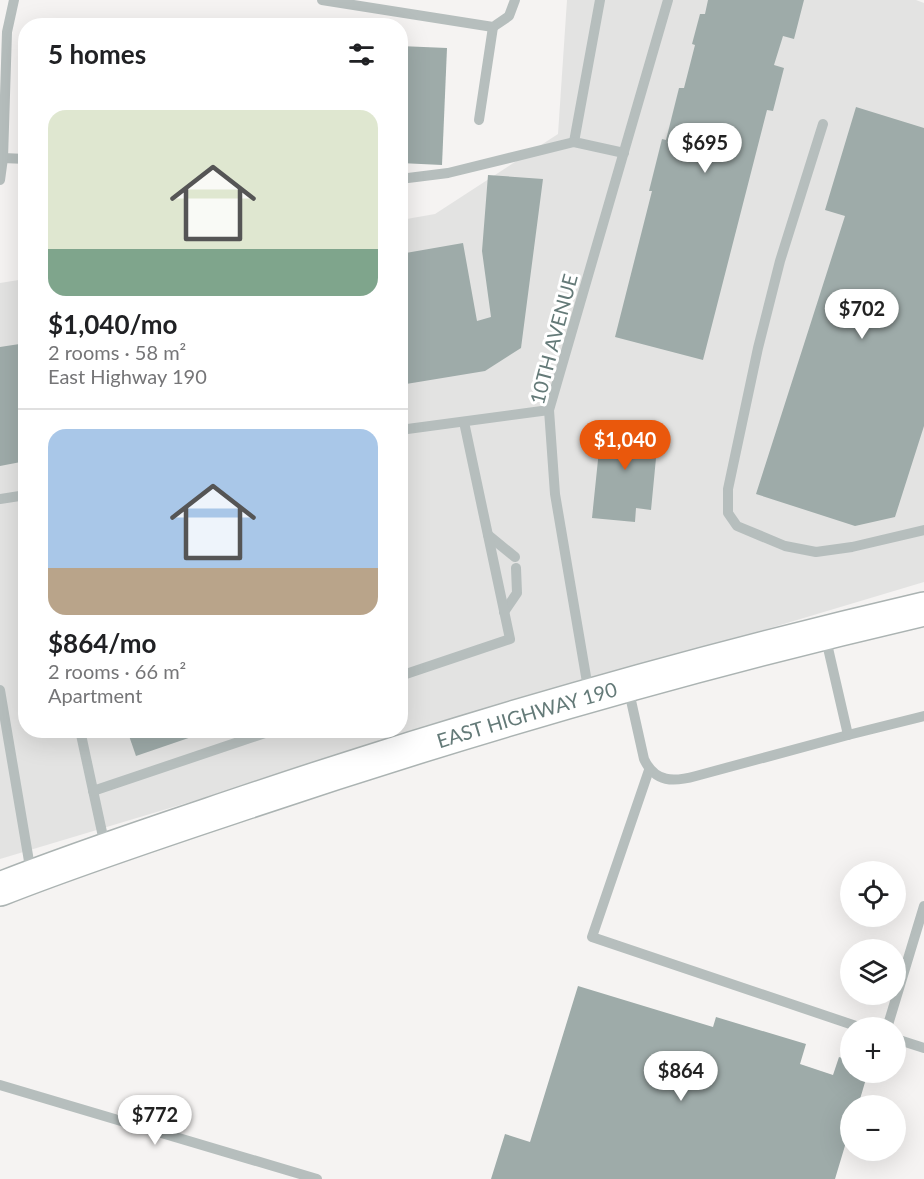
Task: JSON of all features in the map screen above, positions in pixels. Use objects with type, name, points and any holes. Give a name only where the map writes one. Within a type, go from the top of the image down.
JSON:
[{"type":"main road","name":"EAST HIGHWAY 190","points":[[0,889],[106,850],[374,759],[628,685],[824,632],[924,609]]},
{"type":"street","points":[[0,180],[3,158],[7,32],[14,0]]},
{"type":"street","points":[[322,0],[493,27],[510,16],[515,0]]},
{"type":"street","points":[[574,142],[600,0]]},
{"type":"street","name":"10TH AVENUE","points":[[589,696],[555,494],[549,410],[668,0]]},
{"type":"street","points":[[479,120],[493,27]]},
{"type":"street","points":[[823,124],[780,261],[728,489],[728,513],[736,526],[785,546],[816,552],[852,547],[924,530]]},
{"type":"street","points":[[408,178],[448,172],[574,142],[624,153]]},
{"type":"street","points":[[3,158],[18,159]]},
{"type":"street","points":[[408,429],[549,410]]},
{"type":"street","points":[[408,673],[510,639],[464,422]]},
{"type":"street","points":[[0,499],[18,496]]},
{"type":"street","points":[[488,535],[514,557]]},
{"type":"street","points":[[504,612],[517,593],[516,568]]},
{"type":"street","points":[[824,632],[848,735]]},
{"type":"street","points":[[628,685],[644,759],[649,770],[660,777],[676,781],[924,716]]},
{"type":"street","points":[[0,690],[31,877]]},
{"type":"street","points":[[82,738],[106,850]]},
{"type":"street","points":[[93,792],[251,738]]},
{"type":"street","points":[[649,770],[592,937],[840,1021]]},
{"type":"street","points":[[890,1017],[924,906]]},
{"type":"street","points":[[906,1042],[924,1048]]},
{"type":"street","points":[[0,1085],[317,1179]]},
{"type":"shaded area","points":[[567,0],[916,0],[924,3],[924,582],[408,737],[408,219],[435,214],[558,134]]},
{"type":"shaded area","points":[[18,280],[18,738],[404,738],[0,859],[0,283]]},
{"type":"building","points":[[708,0],[804,0],[794,39],[783,36],[774,65],[784,68],[773,111],[767,110],[703,360],[615,337],[652,191],[649,191],[662,139],[666,140],[679,88],[684,88],[700,14],[705,14]]},
{"type":"building","points":[[408,46],[447,48],[442,165],[408,163]]},
{"type":"building","points":[[856,107],[924,128],[924,426],[895,517],[855,526],[756,494],[845,216],[825,210]]},
{"type":"building","points":[[488,175],[543,179],[521,348],[485,371],[408,384],[408,253],[463,243],[477,321],[491,317],[482,251]]},
{"type":"building","points":[[18,344],[18,463],[0,466],[0,347]]},
{"type":"building","points":[[602,421],[659,427],[651,510],[636,508],[635,522],[592,518]]},
{"type":"building","points":[[130,738],[189,738],[136,756]]},
{"type":"building","points":[[578,986],[713,1027],[716,1017],[806,1044],[800,1064],[833,1075],[839,1057],[840,1083],[865,1083],[861,1095],[840,1095],[840,1161],[835,1179],[491,1179],[505,1134],[530,1142]]}]
